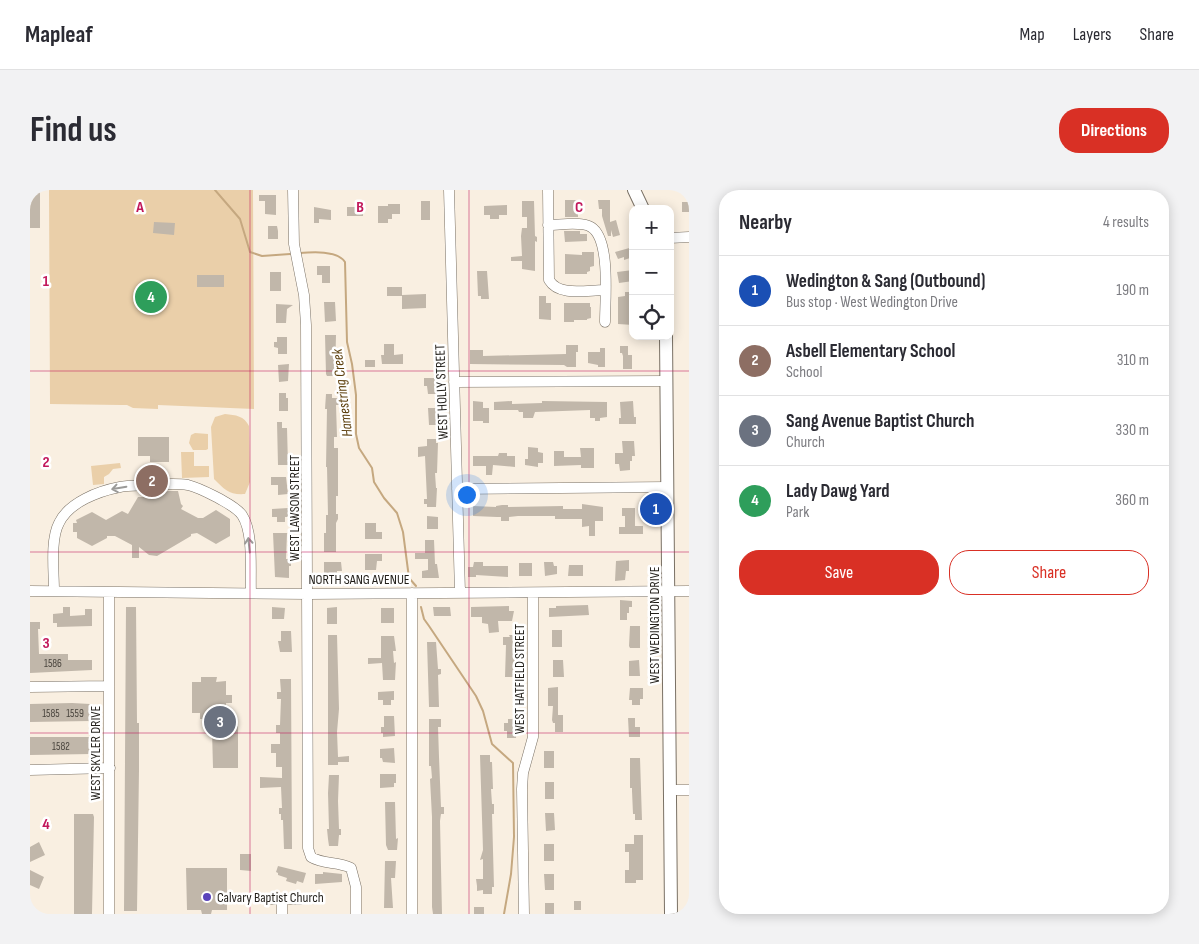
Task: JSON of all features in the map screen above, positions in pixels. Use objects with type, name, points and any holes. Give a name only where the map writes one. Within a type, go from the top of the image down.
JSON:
[{"type":"main road","points":[[634,190],[641,205]]},
{"type":"main road","name":"WEST WEDINGTON DRIVE","points":[[666,340],[672,914]]},
{"type":"street","name":"WEST LAWSON STREET","points":[[294,190],[295,257],[304,295],[306,325],[308,848],[311,858],[319,862],[342,864],[350,868],[356,887],[356,914]]},
{"type":"street","name":"WEST HOLLY STREET","points":[[449,190],[460,593]]},
{"type":"street","points":[[548,190],[548,274],[552,285],[564,291],[604,290]]},
{"type":"street","points":[[548,225],[590,226],[596,231],[605,256],[605,322]]},
{"type":"street","points":[[674,238],[689,237]]},
{"type":"street","points":[[454,382],[667,381]]},
{"type":"street","points":[[54,591],[54,538],[59,523],[67,512],[82,500],[106,490],[122,486],[166,484],[188,485],[203,490],[241,513],[247,524],[251,593]]},
{"type":"street","points":[[457,489],[668,487]]},
{"type":"street","name":"NORTH SANG AVENUE","points":[[30,591],[308,594],[689,591]]},
{"type":"street","name":"WEST SKYLER DRIVE","points":[[109,593],[109,914]]},
{"type":"street","points":[[412,593],[412,914]]},
{"type":"street","name":"WEST HATFIELD STREET","points":[[524,914],[522,789],[523,773],[533,737],[533,593]]},
{"type":"street","points":[[30,687],[109,686]]},
{"type":"street","points":[[30,770],[110,768]]},
{"type":"street","points":[[670,790],[689,790]]},
{"type":"street","points":[[270,899],[300,899]]},
{"type":"street","points":[[282,899],[282,914]]},
{"type":"shaded area","points":[[49,190],[253,190],[254,409],[158,405],[158,409],[133,408],[127,405],[50,404]]},
{"type":"shaded area","points":[[225,414],[245,420],[249,426],[250,482],[245,494],[235,494],[228,491],[214,479],[211,427],[215,417]]},
{"type":"shaded area","points":[[195,433],[208,434],[208,449],[193,450],[189,443],[191,435]]},
{"type":"shaded area","points":[[181,452],[194,452],[194,466],[209,466],[209,477],[182,478]]},
{"type":"shaded area","points":[[120,463],[121,468],[113,469],[104,477],[104,484],[93,485],[91,466]]},
{"type":"building","points":[[30,192],[40,192],[40,228],[30,228]]},
{"type":"building","points":[[259,195],[276,195],[276,215],[265,214],[265,201],[259,201]]},
{"type":"building","points":[[565,200],[578,200],[578,217],[565,217]]},
{"type":"building","points":[[598,200],[610,200],[610,222],[616,220],[620,235],[613,237],[611,230],[611,236],[608,236]]},
{"type":"building","points":[[421,201],[430,201],[430,220],[421,220]]},
{"type":"building","points":[[522,201],[534,201],[535,236],[537,237],[537,242],[535,241],[535,271],[522,269],[522,261],[511,261],[511,257],[522,256],[522,228],[527,228],[527,217],[522,217]]},
{"type":"building","points":[[682,202],[689,202],[689,212],[682,212]]},
{"type":"building","points":[[388,204],[400,204],[400,214],[392,214],[392,219],[388,219],[388,223],[378,223],[378,206],[388,206]]},
{"type":"building","points":[[507,205],[507,215],[499,215],[499,219],[490,219],[490,215],[484,215],[484,206]]},
{"type":"building","points":[[363,206],[363,216],[347,216],[347,207]]},
{"type":"building","points":[[314,207],[331,210],[331,220],[319,219],[319,223],[314,223]]},
{"type":"building","points":[[154,222],[175,223],[174,235],[153,233]]},
{"type":"building","points":[[268,226],[277,226],[278,239],[268,239]]},
{"type":"building","points":[[564,231],[580,231],[580,234],[587,234],[587,241],[565,242]]},
{"type":"building","points":[[629,248],[629,258],[624,260],[624,257],[618,259],[615,252]]},
{"type":"building","points":[[582,252],[594,252],[594,266],[590,267],[590,271],[587,274],[565,274],[565,254],[582,255]]},
{"type":"building","points":[[317,266],[330,266],[330,283],[322,283],[322,275],[317,275]]},
{"type":"building","points":[[629,270],[629,282],[619,283],[617,272]]},
{"type":"building","points":[[477,271],[487,271],[489,299],[481,299],[481,296],[478,296]]},
{"type":"building","points":[[270,272],[281,272],[281,291],[270,291]]},
{"type":"building","points":[[197,275],[224,275],[224,287],[197,287]]},
{"type":"building","points":[[387,287],[402,287],[402,296],[387,296]]},
{"type":"building","points":[[625,292],[629,292],[629,325],[618,324],[618,297],[625,296]]},
{"type":"building","points":[[426,294],[426,308],[402,309],[402,295]]},
{"type":"building","points":[[539,296],[546,296],[546,303],[551,303],[551,320],[539,319]]},
{"type":"building","points":[[324,302],[335,302],[336,321],[325,322]]},
{"type":"building","points":[[564,303],[590,303],[591,318],[564,322]]},
{"type":"building","points":[[276,304],[293,305],[287,309],[286,323],[276,323]]},
{"type":"building","points":[[325,335],[336,335],[335,376],[327,376],[326,374]]},
{"type":"building","points":[[277,337],[287,337],[287,354],[278,354],[278,348],[274,347]]},
{"type":"building","points":[[384,344],[394,344],[394,355],[403,354],[403,364],[382,364],[381,355],[384,355]]},
{"type":"building","points":[[566,345],[578,345],[576,367],[564,365],[470,364],[470,350],[483,350],[483,356],[566,354]]},
{"type":"building","points":[[620,346],[628,346],[628,355],[632,355],[632,369],[623,369],[623,356],[620,353]]},
{"type":"building","points":[[600,348],[605,348],[605,367],[598,367],[598,365],[588,363],[588,352],[600,352]]},
{"type":"building","points":[[365,360],[375,360],[375,367],[365,367]]},
{"type":"building","points":[[289,364],[288,381],[279,382],[278,365]]},
{"type":"building","points":[[424,378],[435,378],[436,382],[438,382],[439,394],[428,394],[427,386],[424,386]]},
{"type":"building","points":[[279,393],[286,393],[288,411],[279,411]]},
{"type":"building","points":[[326,394],[332,394],[332,398],[339,398],[339,405],[336,405],[337,437],[334,437],[334,448],[338,448],[336,552],[324,552],[324,533],[326,533],[326,515],[328,515]]},
{"type":"building","points":[[473,401],[483,402],[483,408],[489,408],[489,423],[473,421]]},
{"type":"building","points":[[512,401],[512,404],[542,403],[542,401],[607,402],[607,417],[600,418],[600,421],[595,421],[595,418],[590,418],[590,410],[535,412],[533,418],[523,418],[523,412],[518,410],[494,410],[494,402]]},
{"type":"building","points":[[633,401],[636,424],[619,424],[619,418],[621,418],[620,402]]},
{"type":"building","points":[[428,408],[438,408],[438,425],[429,425]]},
{"type":"building","points":[[277,422],[282,422],[282,428],[287,428],[288,465],[278,465]]},
{"type":"building","points":[[138,437],[169,437],[169,462],[150,462],[150,456],[138,456]]},
{"type":"building","points":[[427,439],[436,439],[436,443],[438,443],[437,473],[435,473],[437,488],[436,507],[427,507],[427,504],[424,504],[424,499],[427,499],[425,456],[418,457],[418,447],[427,446]]},
{"type":"building","points":[[622,441],[634,441],[635,456],[632,456],[632,461],[630,461],[630,470],[620,471],[619,464],[615,464],[615,453],[623,453]]},
{"type":"building","points":[[528,447],[538,448],[538,452],[543,453],[543,463],[538,463],[538,467],[525,465],[525,459],[528,459]]},
{"type":"building","points":[[580,448],[594,448],[594,468],[581,468],[581,465],[554,466],[554,451],[564,451],[564,457],[581,457]]},
{"type":"building","points":[[499,453],[515,456],[515,467],[493,465],[492,475],[486,475],[486,466],[473,466],[473,456],[498,456]]},
{"type":"building","points":[[271,477],[286,477],[288,494],[278,495],[278,485],[271,485]]},
{"type":"building","points":[[178,491],[183,506],[181,509],[198,518],[203,518],[216,510],[230,519],[230,536],[216,544],[197,533],[191,534],[191,536],[157,556],[149,555],[139,547],[139,558],[132,558],[132,545],[115,536],[107,536],[107,538],[92,546],[77,538],[77,532],[73,532],[73,523],[77,523],[76,520],[92,512],[106,520],[122,511],[128,514],[138,497],[145,497],[145,492]]},
{"type":"building","points":[[582,504],[603,507],[603,521],[595,521],[595,536],[589,536],[589,526],[582,527],[582,519],[555,519],[555,516],[518,516],[509,517],[509,521],[501,521],[501,517],[473,516],[473,506],[563,506],[563,509],[582,509]]},
{"type":"building","points":[[288,508],[288,517],[285,517],[285,522],[277,522],[277,517],[272,517],[272,509]]},
{"type":"building","points":[[622,508],[635,508],[635,526],[643,526],[643,534],[619,534],[619,527],[625,527],[625,516],[622,516]]},
{"type":"building","points":[[427,516],[438,517],[438,529],[427,529]]},
{"type":"building","points":[[365,523],[376,523],[376,532],[382,532],[382,539],[365,539]]},
{"type":"building","points":[[273,533],[287,533],[286,559],[291,559],[289,578],[275,577]]},
{"type":"building","points":[[425,540],[434,540],[435,564],[437,564],[439,578],[422,578],[422,571],[428,570],[428,559],[415,559],[415,553],[425,553]]},
{"type":"building","points":[[365,554],[382,554],[382,561],[377,561],[376,570],[365,570]]},
{"type":"building","points":[[629,560],[629,571],[626,571],[625,580],[615,581],[616,561]]},
{"type":"building","points":[[324,562],[341,562],[342,571],[337,571],[337,577],[324,577]]},
{"type":"building","points":[[474,562],[483,562],[483,566],[508,566],[508,577],[476,575],[476,577],[468,577],[468,567],[473,567]]},
{"type":"building","points":[[544,562],[553,562],[554,566],[557,566],[557,574],[545,576]]},
{"type":"building","points":[[519,563],[532,563],[532,576],[519,576]]},
{"type":"building","points":[[569,565],[583,565],[583,576],[568,576]]},
{"type":"building","points":[[620,600],[632,601],[632,607],[629,607],[629,613],[627,613],[627,620],[620,620]]},
{"type":"building","points":[[588,605],[589,615],[549,617],[549,608]]},
{"type":"building","points":[[509,606],[509,611],[514,611],[512,621],[498,621],[499,632],[489,633],[488,624],[482,623],[482,617],[471,617],[471,607]]},
{"type":"building","points":[[63,607],[70,607],[70,616],[85,615],[85,609],[92,609],[92,626],[57,627],[57,623],[53,623],[53,614],[63,613]]},
{"type":"building","points":[[126,607],[136,607],[137,723],[139,723],[137,911],[124,911]]},
{"type":"building","points":[[272,607],[285,608],[284,619],[272,619]]},
{"type":"building","points":[[337,607],[337,624],[327,624],[327,608]]},
{"type":"building","points":[[433,607],[450,607],[451,616],[434,616]]},
{"type":"building","points":[[381,608],[394,608],[394,623],[381,623]]},
{"type":"building","points":[[30,622],[40,622],[40,629],[38,629],[39,654],[68,654],[68,660],[92,660],[92,670],[30,673]]},
{"type":"building","points":[[630,626],[640,626],[640,648],[630,648],[629,646]]},
{"type":"building","points":[[552,630],[562,630],[562,647],[552,647]]},
{"type":"building","points":[[281,631],[291,631],[292,652],[280,652],[278,641],[281,641]]},
{"type":"building","points":[[328,635],[337,635],[338,757],[349,756],[349,762],[338,762],[338,765],[328,765]]},
{"type":"building","points":[[509,635],[519,635],[519,640],[515,640],[515,677],[505,677],[506,645],[503,645],[503,637],[510,637]]},
{"type":"building","points":[[381,636],[394,636],[396,651],[393,651],[394,663],[396,662],[395,680],[383,680],[382,663],[368,664],[368,658],[381,658]]},
{"type":"building","points":[[427,642],[436,642],[438,669],[441,669],[441,674],[438,675],[439,707],[429,707]]},
{"type":"building","points":[[553,660],[563,660],[564,677],[553,677]]},
{"type":"building","points":[[639,660],[640,676],[629,676],[629,661]]},
{"type":"building","points":[[201,677],[217,677],[216,682],[226,681],[226,695],[232,695],[232,703],[226,703],[226,713],[215,713],[219,719],[200,719],[200,713],[192,713],[192,682],[201,682]]},
{"type":"building","points":[[280,679],[291,679],[292,849],[284,849],[283,820],[281,820],[281,814],[279,814],[279,808],[282,808],[281,787],[260,788],[260,777],[282,778],[282,767],[276,767],[276,753],[271,753],[271,744],[280,744],[280,733],[276,733],[276,725],[280,725],[281,699],[277,699],[277,692],[281,692]]},
{"type":"building","points":[[558,687],[558,715],[563,715],[563,732],[555,732],[555,723],[552,720],[553,706],[548,706],[548,688]]},
{"type":"building","points":[[630,688],[643,688],[643,699],[640,699],[640,705],[632,705],[632,700],[629,700]]},
{"type":"building","points":[[394,691],[394,700],[391,700],[391,705],[383,705],[383,700],[378,700],[378,692]]},
{"type":"building","points":[[30,704],[90,704],[90,721],[30,722]]},
{"type":"building","points":[[384,716],[394,716],[395,736],[383,737],[381,727],[384,727]]},
{"type":"building","points":[[628,718],[635,718],[635,727],[640,727],[640,737],[629,737]]},
{"type":"building","points":[[429,719],[441,719],[441,727],[438,727],[441,807],[444,807],[444,814],[441,814],[440,821],[442,914],[433,914],[432,907],[430,779],[432,778],[431,766],[429,766]]},
{"type":"building","points":[[508,719],[515,719],[515,723],[517,723],[516,738],[507,738],[507,731],[504,731],[504,723],[508,723]]},
{"type":"building","points":[[221,726],[238,726],[238,768],[213,768],[212,730],[224,730]]},
{"type":"building","points":[[30,737],[91,737],[91,754],[30,755]]},
{"type":"building","points":[[394,748],[395,763],[383,762],[382,758],[380,758],[380,749]]},
{"type":"building","points":[[544,751],[554,751],[554,768],[544,768]]},
{"type":"building","points":[[480,755],[490,755],[490,762],[492,762],[494,887],[492,887],[492,894],[483,894],[483,890],[477,891],[476,879],[483,879],[483,859],[480,860],[483,850]]},
{"type":"building","points":[[630,758],[640,758],[642,820],[635,820],[635,814],[633,814],[632,788],[630,788]]},
{"type":"building","points":[[380,774],[396,774],[394,787],[380,788]]},
{"type":"building","points":[[329,775],[339,775],[338,801],[341,835],[339,835],[338,846],[329,846],[328,839]]},
{"type":"building","points":[[545,782],[554,782],[554,799],[545,799]]},
{"type":"building","points":[[385,802],[395,802],[397,850],[388,850],[386,845]]},
{"type":"building","points":[[545,813],[554,813],[555,830],[546,831]]},
{"type":"building","points":[[74,814],[93,814],[94,817],[92,914],[74,914]]},
{"type":"building","points":[[634,835],[643,835],[643,880],[636,880],[636,883],[625,883],[625,870],[629,870],[629,852],[625,852],[625,844],[634,844]]},
{"type":"building","points":[[39,842],[45,855],[30,862],[30,847]]},
{"type":"building","points":[[544,844],[554,844],[554,861],[544,861]]},
{"type":"building","points":[[240,854],[251,854],[251,871],[240,870]]},
{"type":"building","points":[[385,861],[396,861],[395,878],[391,878],[393,908],[384,908]]},
{"type":"building","points":[[278,866],[306,873],[303,883],[297,881],[296,884],[286,881],[287,878],[278,875],[276,872]]},
{"type":"building","name":"Calvary Baptist Church","points":[[186,868],[227,868],[227,910],[212,910],[211,914],[202,914],[201,910],[187,910]]},
{"type":"building","points":[[30,870],[44,877],[39,889],[30,885]]},
{"type":"building","points":[[323,872],[342,874],[342,882],[315,884],[315,874],[323,874]]},
{"type":"building","points":[[544,874],[554,874],[554,890],[545,890]]},
{"type":"building","points":[[574,901],[581,901],[581,910],[574,910]]},
{"type":"building","points":[[545,903],[554,903],[554,914],[545,914]]},
{"type":"building","points":[[474,907],[484,907],[484,914],[474,914]]},
{"type":"waterway","name":"Hamestring Creek","points":[[215,190],[240,219],[250,252],[262,256],[290,254]]},
{"type":"waterway","name":"Hamestring Creek","points":[[299,253],[317,252],[336,255],[345,262],[347,342],[356,395],[356,434],[359,448],[372,468],[374,482],[384,498],[397,513],[403,532],[409,578],[416,586]]},
{"type":"waterway","name":"Hamestring Creek","points":[[421,607],[424,619],[476,696],[483,711],[492,744],[513,763],[514,837],[511,874],[504,914]]},
{"type":"place","name":"Lady Dawg Yard","points":[[151,297]]},
{"type":"place","name":"Asbell Elementary School","points":[[152,481]]},
{"type":"place","name":"Wedington & Sang (Outbound)","points":[[656,509]]},
{"type":"place","name":"Sang Avenue Baptist Church","points":[[220,722]]},
{"type":"place","name":"Calvary Baptist Church","points":[[207,897]]}]
